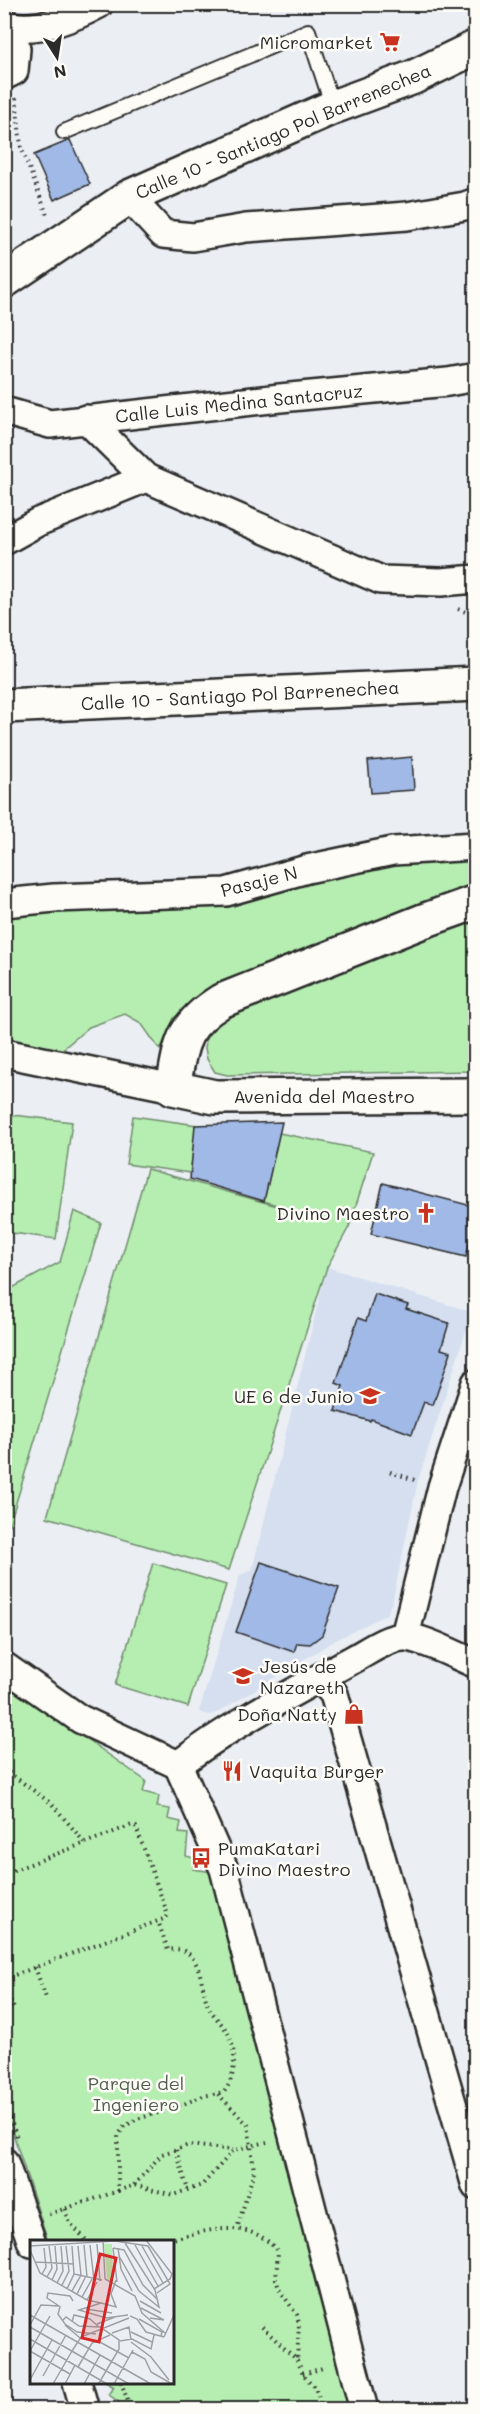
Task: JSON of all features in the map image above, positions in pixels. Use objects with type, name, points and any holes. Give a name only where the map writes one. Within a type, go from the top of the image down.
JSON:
[{"type":"main road","name":"Calle 10 - Santiago Pol Barrenechea","points":[[4,281],[129,197],[333,106],[414,77],[476,47]]},
{"type":"main road","name":"Calle 10 - Santiago Pol Barrenechea","points":[[4,706],[476,684]]},
{"type":"main road","points":[[173,1088],[180,1052],[190,1025],[202,1013],[221,1001],[423,921],[476,903]]},
{"type":"main road","name":"Avenida del Maestro","points":[[173,1088],[215,1097],[476,1095]]},
{"type":"street","points":[[9,73],[16,49],[8,25],[42,24],[78,15],[99,4]]},
{"type":"street","points":[[129,197],[163,234],[194,237],[246,228],[407,216],[476,202]]},
{"type":"street","name":"Calle Luis Medina Santacruz","points":[[4,411],[50,424],[448,382],[476,377]]},
{"type":"street","points":[[86,419],[146,478],[381,580],[441,582],[476,579]]},
{"type":"street","points":[[4,542],[38,522],[146,478]]},
{"type":"street","name":"Pasaje N","points":[[4,903],[54,898],[226,892],[308,869],[393,851],[476,846]]},
{"type":"street","points":[[4,1053],[173,1088]]},
{"type":"street","points":[[405,1636],[442,1487],[476,1383]]},
{"type":"street","points":[[178,1765],[201,1748],[391,1639],[405,1636],[417,1639],[476,1664]]},
{"type":"street","points":[[4,1666],[80,1719],[178,1765],[224,1869],[364,2409]]},
{"type":"street","points":[[320,1678],[334,1694],[476,2186]]},
{"type":"street","points":[[4,2162],[31,2240]]},
{"type":"street","points":[[78,2384],[85,2409]]},
{"type":"lane","points":[[64,132],[308,31],[333,106]]},
{"type":"path","points":[[9,73],[21,147],[58,243]]},
{"type":"path","points":[[390,1472],[418,1480]]},
{"type":"path","points":[[4,1769],[52,1804],[85,1843]]},
{"type":"path","points":[[4,1874],[132,1824],[136,1827],[168,1915],[158,1922],[4,1979]]},
{"type":"path","points":[[118,2191],[118,2136],[124,2127],[137,2119],[180,2106],[203,2096],[224,2092],[232,2078],[234,2053],[232,2042],[207,2005],[202,1976],[191,1957],[180,1950],[168,1950],[158,1922]]},
{"type":"path","points":[[34,1967],[46,1998]]},
{"type":"path","points":[[4,1984],[14,2010]]},
{"type":"path","points":[[218,2094],[248,2125],[251,2146],[254,2170],[237,2229]]},
{"type":"path","points":[[42,2216],[135,2185],[162,2154],[189,2145],[234,2150],[251,2146]]},
{"type":"path","points":[[176,2150],[188,2190]]},
{"type":"path","points":[[135,2185],[173,2195],[188,2190],[202,2185],[234,2150]]},
{"type":"path","points":[[65,2209],[70,2223],[87,2240]]},
{"type":"path","points":[[167,2240],[214,2229],[237,2229],[257,2234],[272,2243],[278,2252],[276,2279],[279,2289],[297,2315],[299,2324],[297,2360]]},
{"type":"path","points":[[262,2327],[297,2360],[303,2374],[315,2388],[321,2409]]},
{"type":"path","points":[[303,2374],[335,2365]]},
{"type":"path","points":[[122,2384],[131,2409]]},
{"type":"shaded area","name":"UE 6 de Junio","points":[[327,1267],[472,1312],[418,1481],[393,1599],[387,1614],[334,1641],[219,1712],[209,1715],[199,1712],[240,1575],[252,1570]]},
{"type":"green space","points":[[475,857],[475,888],[205,992],[174,1018],[160,1050],[141,1023],[125,1014],[89,1027],[58,1053],[5,1051],[5,912],[349,868]]},
{"type":"green space","points":[[475,920],[475,1071],[227,1075],[215,1072],[207,1059],[205,1048],[207,1034],[217,1020],[284,991]]},
{"type":"green space","points":[[5,1114],[72,1122],[56,1239],[5,1232]]},
{"type":"green space","points":[[133,1116],[197,1125],[190,1173],[126,1164]]},
{"type":"green space","points":[[279,1133],[373,1152],[349,1227],[327,1267],[229,1570],[47,1517],[147,1169],[295,1211],[264,1201]]},
{"type":"green space","points":[[74,1211],[101,1223],[5,1539],[5,1292],[60,1262]]},
{"type":"green space","points":[[153,1563],[226,1585],[188,1707],[115,1685]]},
{"type":"green space","name":"Parque del Ingeniero","points":[[5,1684],[146,1781],[143,1792],[159,1796],[157,1807],[170,1809],[168,1819],[181,1822],[179,1833],[188,1834],[186,1856],[194,1858],[193,1869],[213,1872],[350,2409],[115,2409],[119,2402],[109,2395],[114,2387],[109,2384],[174,2384],[174,2240],[48,2240],[5,2109]]},
{"type":"building","points":[[70,140],[90,184],[54,200],[34,155]]},
{"type":"building","points":[[412,757],[414,790],[371,793],[368,761]]},
{"type":"building","points":[[282,1122],[264,1201],[190,1179],[195,1125]]},
{"type":"building","name":"Divino Maestro","points":[[383,1183],[476,1207],[476,1219],[466,1257],[371,1234]]},
{"type":"building","points":[[375,1294],[408,1305],[406,1309],[449,1323],[441,1349],[451,1352],[433,1405],[424,1402],[412,1434],[371,1419],[370,1421],[335,1411],[343,1386],[336,1383],[358,1318],[366,1321]]},
{"type":"building","points":[[261,1562],[339,1588],[322,1635],[310,1644],[297,1643],[294,1652],[236,1632]]},
{"type":"place","name":"Micromarket","points":[[390,42]]},
{"type":"place","name":"Divino Maestro","points":[[426,1213]]},
{"type":"place","name":"UE 6 de Junio","points":[[370,1396]]},
{"type":"place","name":"Jesús de Nazareth","points":[[243,1676]]},
{"type":"place","name":"Doña Natty","points":[[354,1714]]},
{"type":"place","name":"Vaquita Burger","points":[[232,1771]]},
{"type":"place","name":"PumaKatari Divino Maestro","points":[[201,1858]]}]
